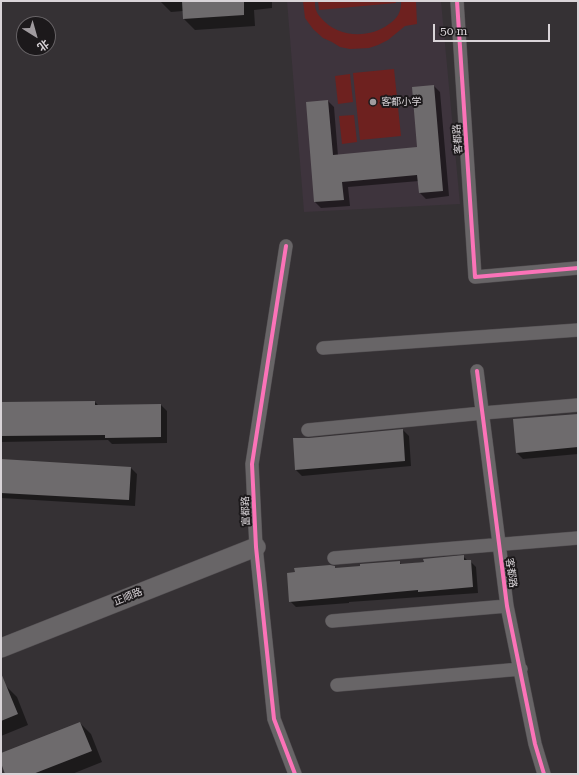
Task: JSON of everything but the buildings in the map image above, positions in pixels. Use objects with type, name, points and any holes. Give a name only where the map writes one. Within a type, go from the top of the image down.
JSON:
[{"type":"street","name":"客都路","points":[[457,1],[475,277],[578,268]]},
{"type":"street","name":"富都路","points":[[286,246],[252,464],[256,547],[274,719],[295,774]]},
{"type":"street","points":[[323,348],[578,330]]},
{"type":"street","name":"客都路","points":[[477,371],[507,606],[535,744],[544,774]]},
{"type":"street","points":[[308,430],[578,405]]},
{"type":"street","points":[[334,558],[578,538]]},
{"type":"street","name":"正顺路","points":[[1,648],[256,547]]},
{"type":"street","points":[[332,621],[507,606]]},
{"type":"street","points":[[337,685],[520,669]]},
{"type":"shaded area","name":"客都小学","points":[[287,1],[441,1],[460,204],[304,212]]},
{"type":"shaded area","points":[[303,1],[315,1],[317,13],[320,17],[328,25],[345,33],[363,34],[381,29],[397,17],[401,8],[401,1],[416,1],[417,24],[405,26],[388,40],[369,48],[350,49],[340,47],[323,38],[313,29],[305,18]]},
{"type":"shaded area","points":[[318,1],[396,1],[396,3],[319,10]]},
{"type":"shaded area","points":[[394,69],[401,136],[360,140],[353,73]]},
{"type":"shaded area","points":[[350,74],[353,102],[338,104],[335,76]]},
{"type":"shaded area","points":[[354,115],[357,142],[342,144],[339,116]]},
{"type":"cycle path","points":[[457,1],[475,277],[578,268]]},
{"type":"cycle path","points":[[286,246],[252,464],[256,547],[274,719],[295,774]]},
{"type":"cycle path","points":[[477,371],[507,606],[535,744],[544,774]]},
{"type":"place","name":"客都小学","points":[[373,102]]}]
